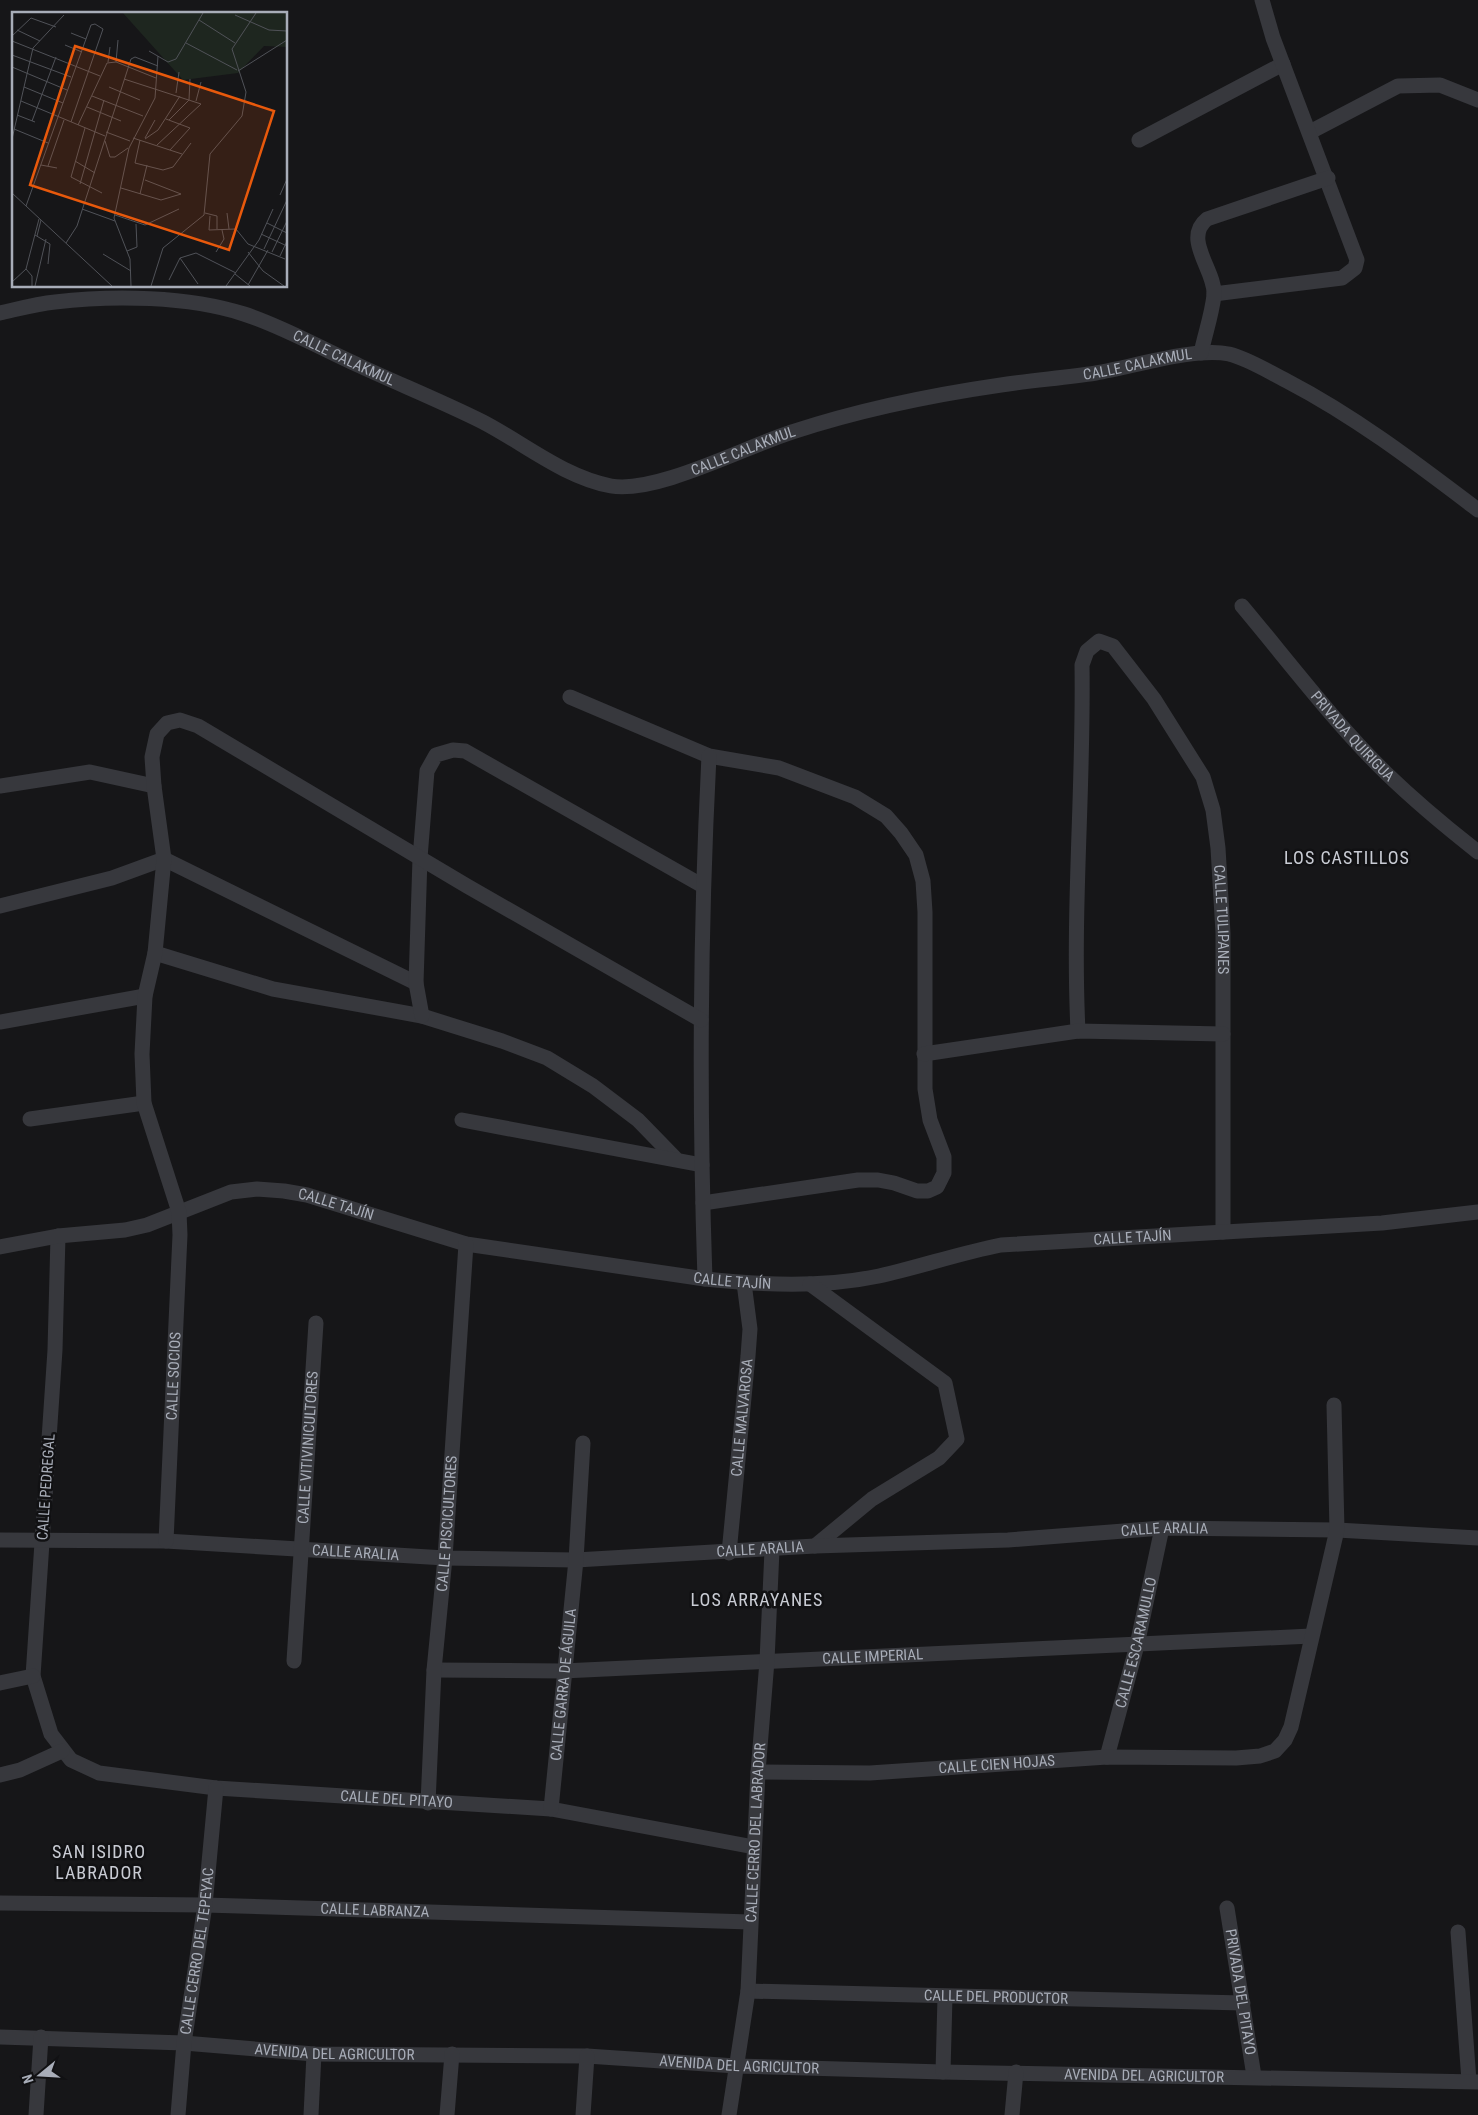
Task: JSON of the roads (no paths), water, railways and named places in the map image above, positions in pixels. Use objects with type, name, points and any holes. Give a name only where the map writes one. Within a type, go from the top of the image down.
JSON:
[{"type":"street","points":[[1214,294],[1342,278],[1350,274],[1355,268],[1357,260],[1328,178],[1273,38],[1262,0]]},
{"type":"street","points":[[1139,140],[1283,64]]},
{"type":"street","points":[[1310,132],[1398,86],[1440,86],[1478,100]]},
{"type":"street","points":[[1201,353],[1214,294],[1197,237],[1202,222],[1328,178]]},
{"type":"street","name":"CALLE CALAKMUL","points":[[0,313],[53,302],[121,299],[180,301],[230,310],[261,321],[482,422],[557,465],[589,480],[615,487],[636,486],[671,478],[760,442],[809,426],[906,403],[999,385],[1095,373],[1201,353],[1229,354],[1260,367],[1310,393],[1396,447],[1478,510]]},
{"type":"street","name":"PRIVADA QUIRIGUA","points":[[1242,606],[1349,733],[1386,772],[1447,828],[1478,852]]},
{"type":"street","name":"CALLE TULIPANES","points":[[1078,1031],[1076,933],[1080,877],[1082,665],[1087,651],[1099,641],[1107,642],[1113,646],[1154,699],[1203,777],[1209,794],[1218,848],[1223,932],[1223,1232]]},
{"type":"street","points":[[570,697],[709,756],[779,768],[855,797],[886,816],[901,833],[916,855],[923,881],[926,912],[925,1089],[930,1120],[944,1157],[944,1173],[937,1187],[928,1191],[917,1191],[894,1183],[858,1180],[702,1203]]},
{"type":"street","name":"CALLE SOCIOS","points":[[166,1541],[180,1245],[179,1212],[144,1103],[142,1054],[145,996],[155,953],[164,859],[152,757],[157,734],[167,723],[180,720],[198,726],[420,858],[702,1020]]},
{"type":"street","points":[[422,1016],[416,983],[420,858],[427,770],[436,755],[453,750],[465,751],[703,886]]},
{"type":"street","points":[[705,1280],[702,1203],[703,886],[709,756]]},
{"type":"street","points":[[0,786],[90,772],[154,786]]},
{"type":"street","points":[[0,906],[112,878],[164,859],[416,983]]},
{"type":"street","points":[[155,953],[273,988],[422,1016],[502,1041],[547,1058],[593,1086],[638,1120],[675,1158]]},
{"type":"street","points":[[0,1022],[145,996]]},
{"type":"street","points":[[924,1054],[1078,1031],[1223,1034]]},
{"type":"street","points":[[30,1119],[144,1103]]},
{"type":"street","points":[[462,1120],[675,1158],[702,1165]]},
{"type":"street","name":"CALLE TAJÍN","points":[[0,1247],[58,1236],[125,1230],[147,1225],[231,1192],[257,1189],[284,1191],[307,1196],[466,1244],[705,1280],[744,1283],[810,1284],[878,1276],[1001,1245],[1382,1223],[1478,1212]]},
{"type":"street","name":"CALLE PEDREGAL","points":[[50,1734],[34,1676],[55,1350],[58,1236]]},
{"type":"street","name":"CALLE PISCICULTORES","points":[[428,1803],[434,1670],[445,1558],[466,1244]]},
{"type":"street","name":"CALLE MALVAROSA","points":[[729,1552],[749,1347],[750,1329],[744,1283]]},
{"type":"street","points":[[810,1284],[945,1383],[957,1439],[939,1458],[872,1498],[815,1546]]},
{"type":"street","name":"CALLE VITIVINICULTORES","points":[[294,1661],[303,1550],[316,1323]]},
{"type":"street","name":"CALLE CIEN HOJAS","points":[[758,1772],[870,1773],[1107,1757],[1236,1758],[1260,1756],[1275,1751],[1285,1740],[1291,1727],[1337,1530],[1334,1404]]},
{"type":"street","name":"CALLE GARRA DE ÁGUILA","points":[[551,1809],[563,1671],[576,1560],[583,1443]]},
{"type":"street","name":"CALLE ARALIA","points":[[0,1540],[166,1541],[445,1558],[576,1560],[815,1546],[1008,1540],[1162,1528],[1337,1530],[1478,1538]]},
{"type":"street","name":"CALLE ESCARAMULLO","points":[[1107,1757],[1137,1645],[1162,1528]]},
{"type":"street","name":"CALLE CERRO DEL LABRADOR","points":[[728,2115],[748,1991],[758,1772],[767,1661],[772,1550]]},
{"type":"street","name":"CALLE IMPERIAL","points":[[434,1670],[563,1671],[1311,1636]]},
{"type":"street","points":[[0,1683],[34,1676]]},
{"type":"street","name":"CALLE DEL PITAYO","points":[[50,1734],[71,1760],[99,1773],[216,1788],[428,1803],[551,1809],[754,1847]]},
{"type":"street","points":[[0,1775],[20,1770],[62,1751]]},
{"type":"street","name":"CALLE CERRO DEL TEPEYAC","points":[[178,2115],[184,2043],[205,1905],[216,1788]]},
{"type":"street","name":"CALLE LABRANZA","points":[[0,1903],[205,1905],[750,1922]]},
{"type":"street","name":"PRIVADA DEL PITAYO","points":[[1227,1908],[1254,2076]]},
{"type":"street","points":[[1458,1932],[1474,2082]]},
{"type":"street","name":"CALLE DEL PRODUCTOR","points":[[748,1991],[1243,2003]]},
{"type":"street","points":[[943,2072],[945,1997]]},
{"type":"street","name":"AVENIDA DEL AGRICULTOR","points":[[0,2037],[184,2043],[314,2054],[587,2056],[736,2066],[943,2072],[1254,2076],[1474,2082]]},
{"type":"street","points":[[36,2115],[41,2037]]},
{"type":"street","points":[[310,2115],[314,2054]]},
{"type":"street","points":[[447,2115],[452,2054]]},
{"type":"street","points":[[583,2115],[587,2056]]},
{"type":"street","points":[[1012,2115],[1016,2072]]},
{"type":"district","name":"LOS CASTILLOS","points":[[1347,857]]},
{"type":"district","name":"LOS ARRAYANES","points":[[757,1599]]},
{"type":"district","name":"SAN ISIDRO LABRADOR","points":[[99,1861]]}]
